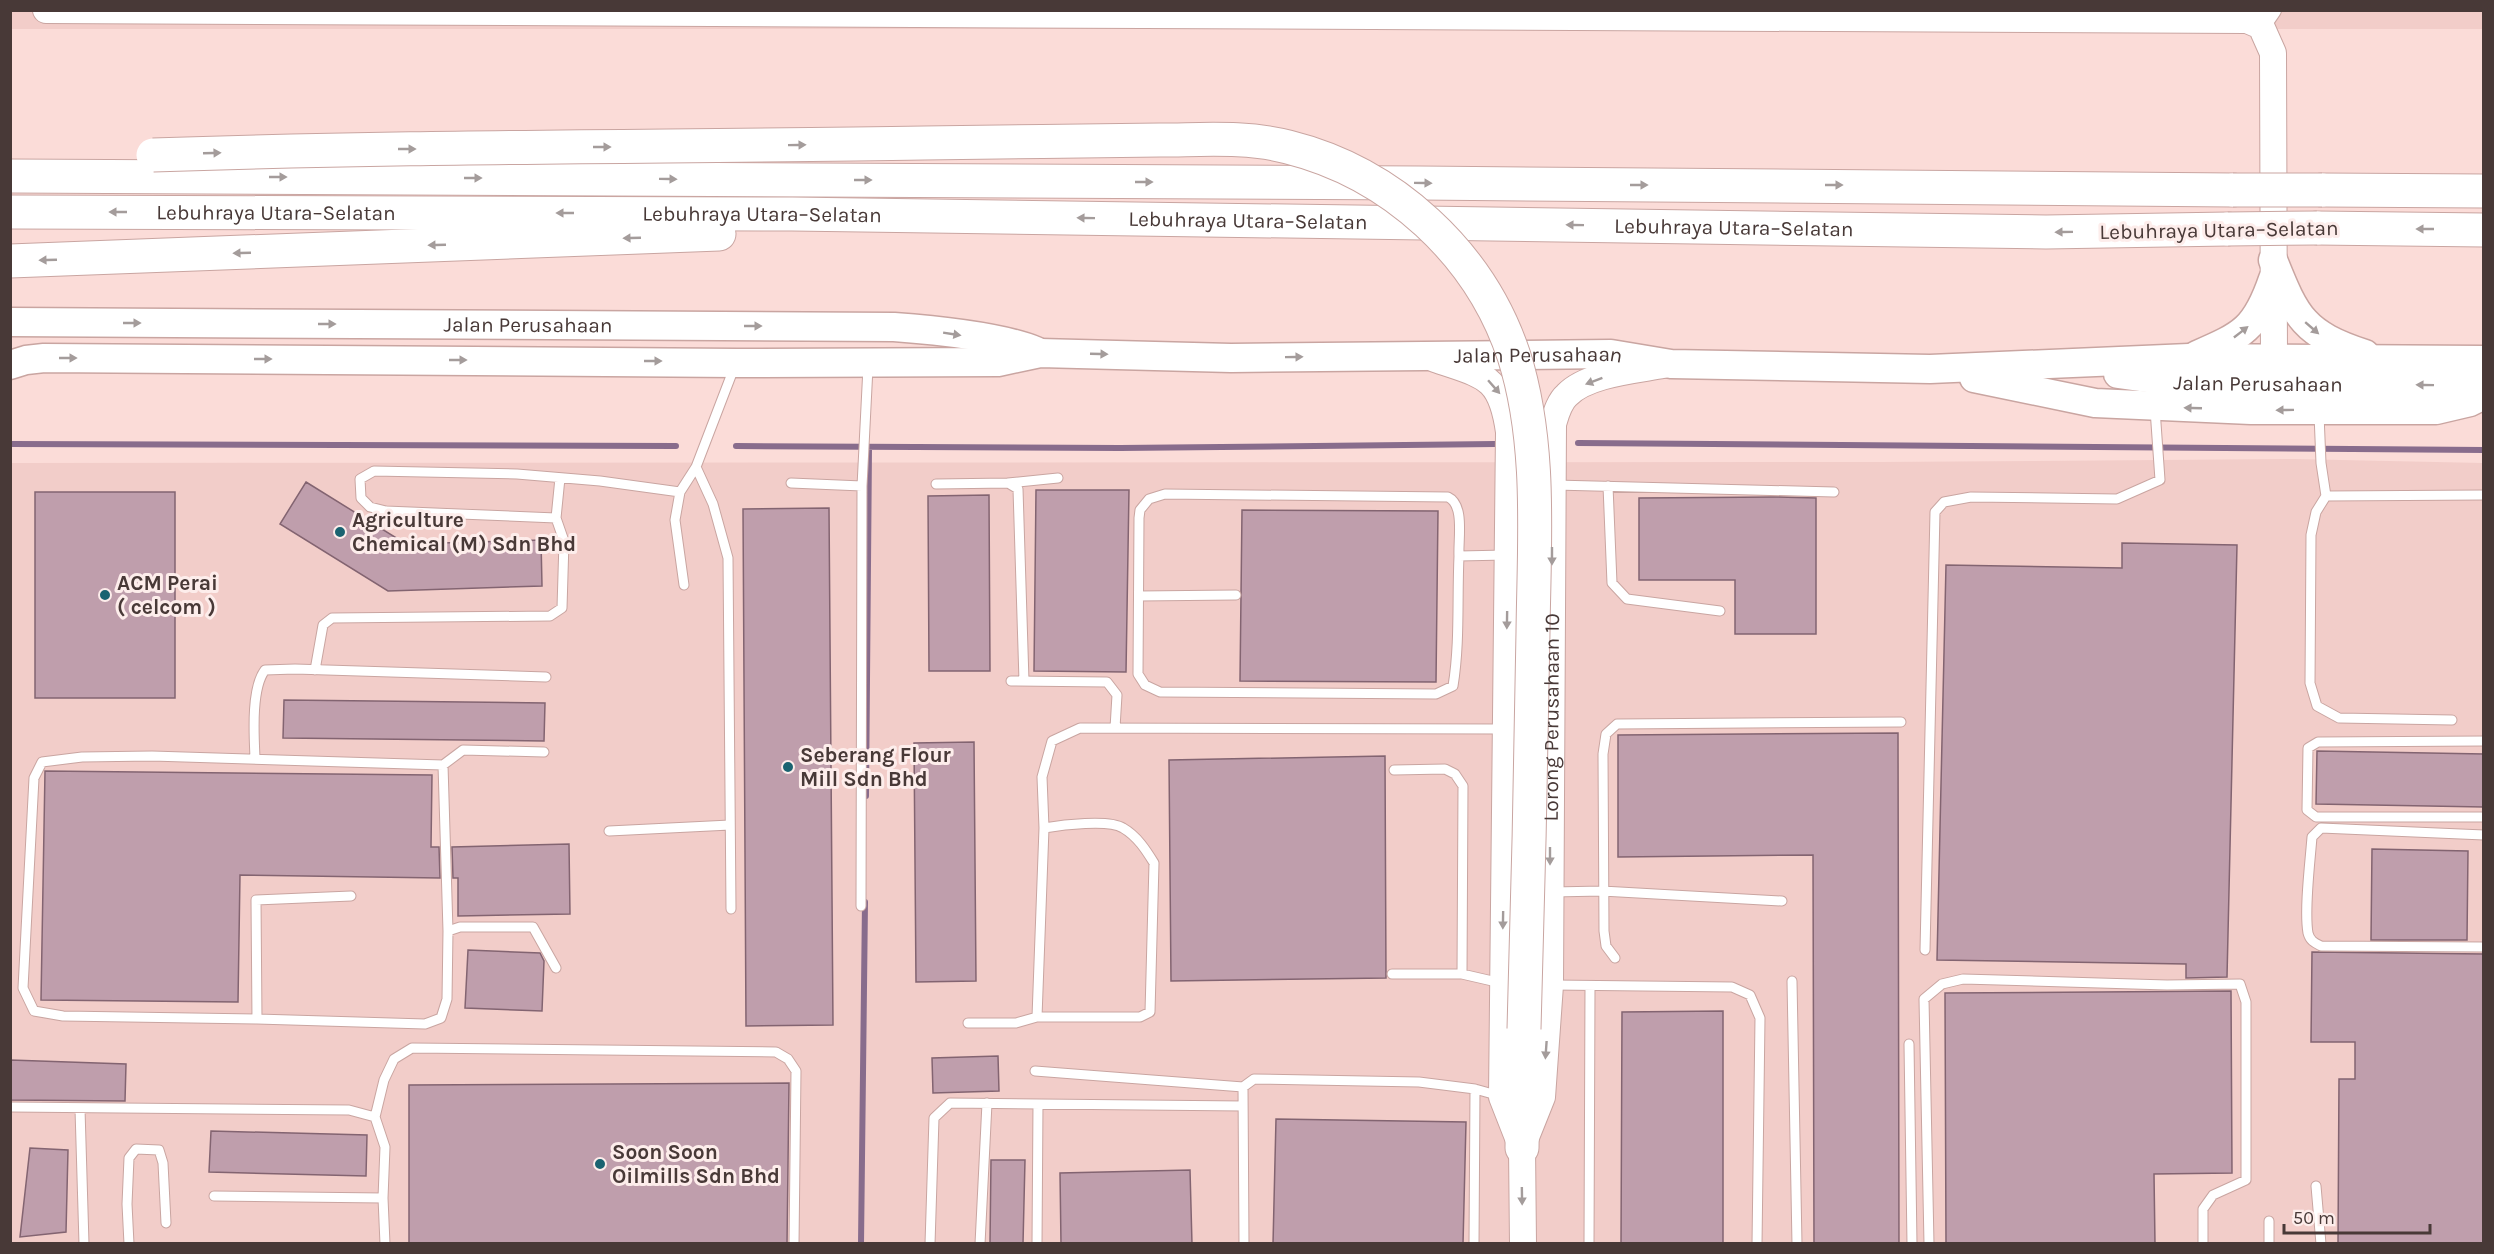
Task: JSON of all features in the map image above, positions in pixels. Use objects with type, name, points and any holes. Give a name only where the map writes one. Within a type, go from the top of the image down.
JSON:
[{"type":"highway","points":[[72,176],[153,155],[315,149],[1232,141],[1270,143],[1289,147],[1344,166],[1380,186],[1406,204],[1441,235],[1478,281],[1492,305],[1514,356],[1527,414],[1532,452],[1534,541],[1522,1148]]},
{"type":"highway","name":"Lebuhraya Utara–Selatan","points":[[10,176],[2484,191]]},
{"type":"highway","name":"Lebuhraya Utara–Selatan","points":[[10,212],[792,214],[2046,232],[2317,228],[2484,230]]},
{"type":"highway","points":[[10,261],[740,233],[792,214]]},
{"type":"main road","points":[[2189,358],[2228,341],[2245,330],[2264,307],[2273,270]]},
{"type":"main road","points":[[2273,270],[2306,324],[2333,342],[2381,359]]},
{"type":"main road","name":"Jalan Perusahaan","points":[[10,322],[894,327],[1011,343],[1040,353]]},
{"type":"main road","points":[[705,326],[705,362]]},
{"type":"main road","name":"Jalan Perusahaan","points":[[10,365],[44,358],[736,363],[998,362],[1040,353],[1231,358],[1611,354],[1671,364],[1930,369],[2189,358],[2270,371],[2484,386]]},
{"type":"main road","name":"Jalan Perusahaan","points":[[2036,363],[2183,383],[2381,359],[2484,360]]},
{"type":"main road","points":[[1930,369],[2024,387],[2074,401],[2156,416],[2251,410],[2319,416],[2436,410],[2470,402],[2484,395]]},
{"type":"street","points":[[46,10],[2028,14],[2247,21],[2267,18],[2273,53],[2273,270],[2270,371],[2251,410]]},
{"type":"street","name":"Lorong Perusahaan 10","points":[[1423,355],[1479,374],[1493,384],[1504,401],[1509,432],[1502,1097],[1522,1148],[1523,1244]]},
{"type":"street","name":"Lorong Perusahaan 10","points":[[1522,1148],[1542,1098],[1550,985],[1553,424],[1566,395],[1578,387],[1602,377],[1671,364]]},
{"type":"lane","points":[[861,906],[862,486],[868,362]]},
{"type":"lane","points":[[684,585],[675,520],[680,492],[696,467],[736,363]]},
{"type":"lane","points":[[1925,950],[1935,512],[1944,502],[1971,497],[2117,499],[2160,480],[2156,416]]},
{"type":"lane","points":[[2319,416],[2321,463],[2326,496],[2316,512],[2311,535],[2310,683],[2317,706],[2339,718],[2452,720]]},
{"type":"lane","points":[[696,467],[713,504],[728,558],[731,909]]},
{"type":"lane","points":[[556,518],[386,511],[370,507],[361,498],[360,478],[374,471],[517,474],[680,492]]},
{"type":"lane","points":[[315,670],[323,625],[332,618],[550,616],[562,608],[564,541],[556,518],[560,477]]},
{"type":"lane","points":[[936,484],[1008,483],[1058,478]]},
{"type":"lane","points":[[791,483],[862,486]]},
{"type":"lane","points":[[1008,483],[1018,489],[1024,681]]},
{"type":"lane","points":[[1552,484],[1834,492]]},
{"type":"lane","points":[[1608,486],[1612,583],[1627,599],[1720,611]]},
{"type":"lane","points":[[1155,495],[1448,496],[1458,509],[1459,556],[1457,620],[1459,650],[1453,686],[1436,694],[1160,692],[1145,685],[1138,674],[1140,510],[1143,504],[1155,495]]},
{"type":"lane","points":[[2326,496],[2484,495]]},
{"type":"lane","points":[[1459,556],[1509,555]]},
{"type":"lane","points":[[1139,596],[1236,595]]},
{"type":"lane","points":[[255,758],[254,725],[260,677],[265,670],[546,677]]},
{"type":"lane","points":[[1011,681],[1107,682],[1117,695],[1115,728]]},
{"type":"lane","points":[[1615,958],[1606,946],[1602,891],[1603,754],[1606,734],[1617,724],[1900,722]]},
{"type":"lane","points":[[1037,1017],[1044,828],[1042,777],[1052,741],[1080,728],[1505,729]]},
{"type":"lane","points":[[2484,741],[2318,742],[2308,748],[2307,810],[2316,817],[2484,817]]},
{"type":"lane","points":[[443,765],[448,931],[447,999],[441,1018],[425,1024],[63,1016],[34,1011],[23,988],[34,778],[42,762],[82,757],[255,758],[443,765],[463,750],[544,752]]},
{"type":"lane","points":[[1394,770],[1445,769],[1455,774],[1463,786],[1462,974]]},
{"type":"lane","points":[[968,1023],[1016,1023],[1037,1017],[1140,1017],[1150,1012],[1154,863],[1144,845],[1122,827],[1077,823],[1044,828]]},
{"type":"lane","points":[[609,831],[730,825]]},
{"type":"lane","points":[[2484,835],[2321,828],[2312,837],[2308,934],[2313,942],[2321,946],[2484,947]]},
{"type":"lane","points":[[1550,892],[1602,891],[1782,901]]},
{"type":"lane","points":[[257,1019],[256,900],[351,896]]},
{"type":"lane","points":[[448,931],[460,927],[533,927],[556,968]]},
{"type":"lane","points":[[1392,974],[1462,974],[1503,983]]},
{"type":"lane","points":[[1929,1244],[1923,999],[1942,984],[1963,979],[2167,985],[2240,984],[2246,1002],[2246,1180],[2213,1195],[2203,1209],[2203,1244]]},
{"type":"lane","points":[[1792,981],[1797,1244]]},
{"type":"lane","points":[[1550,985],[1732,987],[1750,994],[1760,1018],[1757,1244]]},
{"type":"lane","points":[[1589,1244],[1590,987]]},
{"type":"lane","points":[[1909,1044],[1912,1244]]},
{"type":"lane","points":[[385,1244],[383,1198],[385,1147],[375,1118],[384,1080],[394,1059],[412,1048],[776,1052],[788,1059],[796,1071],[794,1244]]},
{"type":"lane","points":[[1035,1071],[1243,1087],[1254,1079],[1419,1082],[1475,1089],[1502,1097]]},
{"type":"lane","points":[[1243,1087],[1244,1244]]},
{"type":"lane","points":[[1474,1244],[1475,1089]]},
{"type":"lane","points":[[930,1244],[934,1118],[950,1103],[1243,1106]]},
{"type":"lane","points":[[980,1244],[987,1103]]},
{"type":"lane","points":[[1037,1244],[1038,1104]]},
{"type":"lane","points":[[10,1107],[350,1110],[375,1118]]},
{"type":"lane","points":[[80,1108],[84,1244]]},
{"type":"lane","points":[[129,1244],[127,1204],[129,1158],[136,1149],[159,1150],[163,1163],[166,1223]]},
{"type":"lane","points":[[2316,1186],[2321,1244]]},
{"type":"lane","points":[[214,1196],[383,1198]]},
{"type":"lane","points":[[2269,1221],[2269,1244]]},
{"type":"shaded area","points":[[2483,10],[2484,29],[11,29],[10,11]]},
{"type":"shaded area","points":[[2294,459],[2483,463],[2483,1243],[11,1244],[11,463],[1880,462]]},
{"type":"building","name":"Agriculture Chemical (M) Sdn Bhd","points":[[306,482],[406,544],[541,540],[542,586],[388,591],[280,524]]},
{"type":"building","points":[[1036,490],[1129,490],[1126,672],[1034,671]]},
{"type":"building","name":"ACM Perai ( celcom )","points":[[35,492],[175,492],[175,698],[35,698]]},
{"type":"building","points":[[989,495],[990,671],[929,671],[928,496]]},
{"type":"building","points":[[1639,498],[1816,498],[1816,634],[1735,634],[1735,580],[1639,580]]},
{"type":"building","name":"Seberang Flour Mill Sdn Bhd","points":[[829,508],[833,1025],[746,1026],[743,509]]},
{"type":"building","points":[[1242,510],[1438,511],[1436,682],[1240,681]]},
{"type":"building","points":[[2122,543],[2237,545],[2227,977],[2186,978],[2186,964],[1937,960],[1946,565],[2122,568]]},
{"type":"building","points":[[284,700],[545,703],[544,741],[283,738]]},
{"type":"building","points":[[1898,733],[1899,1244],[1814,1244],[1813,855],[1618,857],[1618,735]]},
{"type":"building","points":[[974,742],[976,981],[916,982],[914,743]]},
{"type":"building","points":[[2317,751],[2484,754],[2484,807],[2316,804]]},
{"type":"building","points":[[1385,756],[1386,978],[1171,981],[1169,760]]},
{"type":"building","points":[[45,771],[432,775],[431,847],[439,847],[440,878],[240,875],[238,1002],[41,1000]]},
{"type":"building","points":[[569,844],[570,914],[458,916],[458,878],[453,878],[452,847]]},
{"type":"building","points":[[2372,849],[2468,851],[2467,940],[2371,940]]},
{"type":"building","points":[[468,950],[540,953],[544,961],[542,1011],[465,1008]]},
{"type":"building","points":[[2312,952],[2484,954],[2484,1244],[2338,1244],[2339,1079],[2355,1079],[2355,1042],[2311,1042]]},
{"type":"building","points":[[2231,991],[2232,1173],[2154,1174],[2155,1244],[1946,1244],[1945,993]]},
{"type":"building","points":[[1723,1011],[1723,1244],[1621,1244],[1622,1012]]},
{"type":"building","points":[[998,1056],[999,1091],[933,1093],[932,1058]]},
{"type":"building","points":[[10,1060],[126,1064],[125,1101],[10,1100]]},
{"type":"building","name":"Soon Soon Oilmills Sdn Bhd","points":[[789,1083],[787,1244],[409,1244],[409,1085]]},
{"type":"building","points":[[1276,1119],[1466,1122],[1463,1244],[1273,1244]]},
{"type":"building","points":[[211,1131],[367,1135],[366,1176],[209,1172]]},
{"type":"building","points":[[30,1148],[68,1150],[66,1232],[20,1237]]},
{"type":"building","points":[[991,1160],[1025,1160],[1023,1244],[990,1244]]},
{"type":"building","points":[[1190,1170],[1192,1244],[1061,1244],[1060,1173]]},
{"type":"waterway","points":[[1578,443],[2484,450]]},
{"type":"waterway","points":[[10,444],[676,446]]},
{"type":"waterway","points":[[736,446],[1120,448],[1495,444]]},
{"type":"waterway","points":[[866,796],[869,448]]},
{"type":"waterway","points":[[861,1244],[865,902]]},
{"type":"place","name":"Agriculture Chemical (M) Sdn Bhd","points":[[340,532]]},
{"type":"place","name":"ACM Perai ( celcom )","points":[[105,595]]},
{"type":"place","name":"Seberang Flour Mill Sdn Bhd","points":[[788,767]]},
{"type":"place","name":"Soon Soon Oilmills Sdn Bhd","points":[[600,1164]]}]
